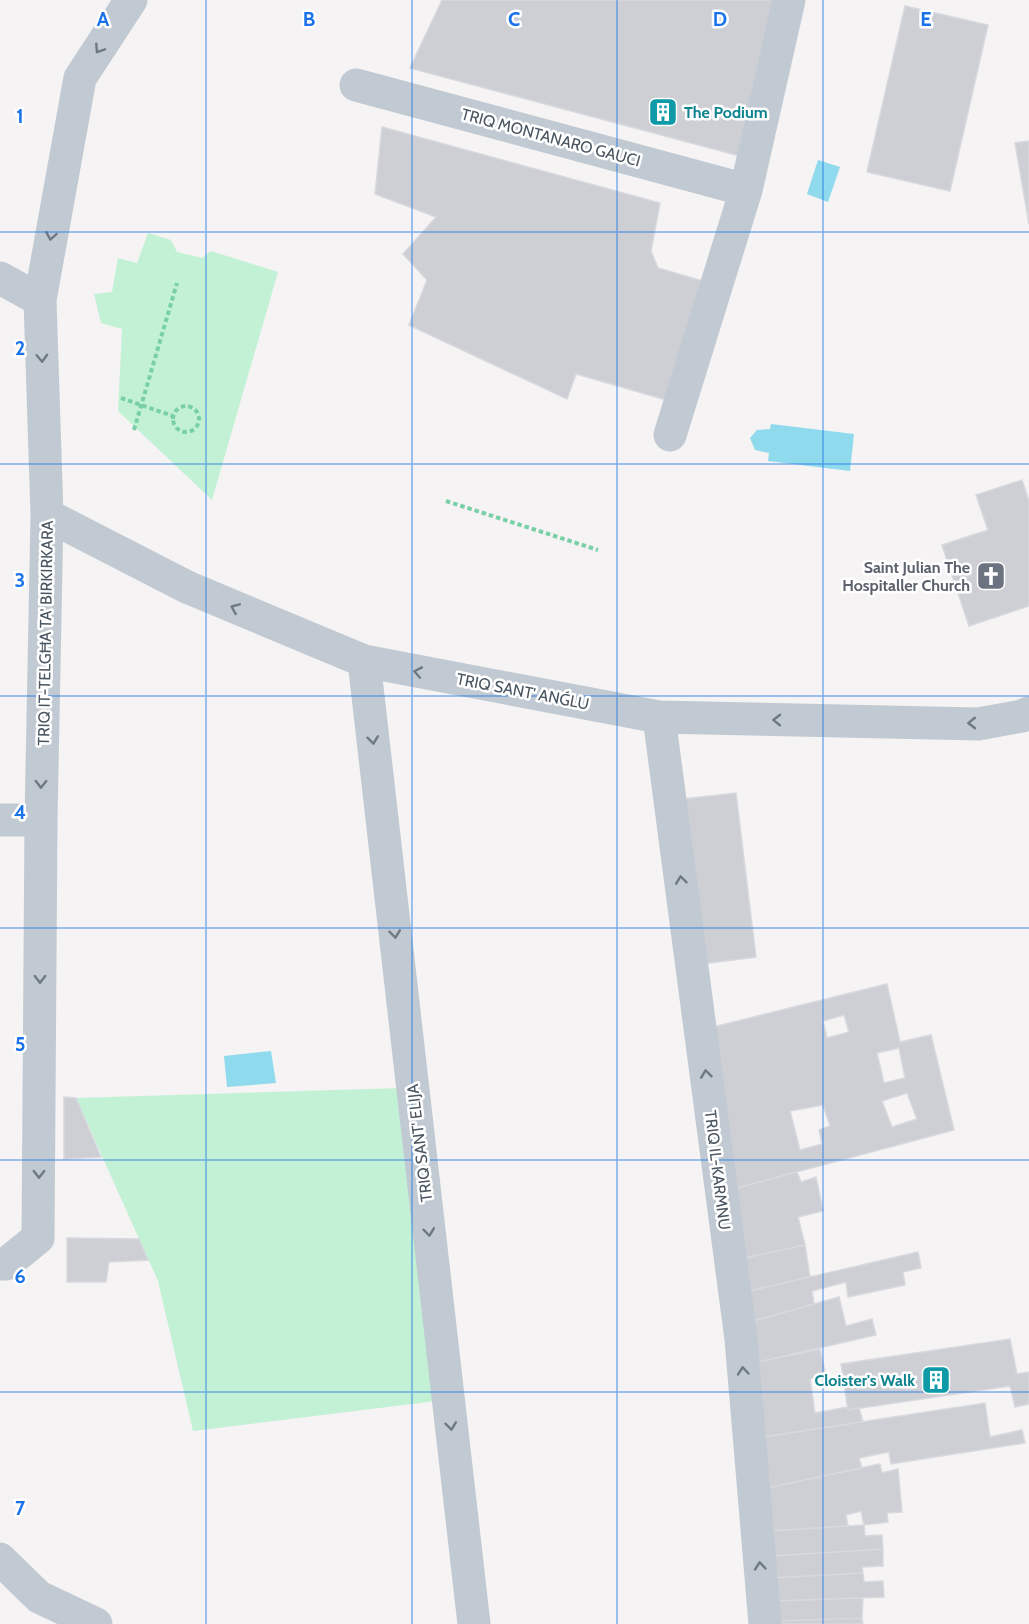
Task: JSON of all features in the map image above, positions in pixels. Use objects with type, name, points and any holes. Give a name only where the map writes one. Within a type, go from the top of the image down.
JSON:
[{"type":"street","name":"TRIQ IT-TELGĦA TA' BIRKIRKARA","points":[[0,1264],[6,1264],[38,1238],[41,820],[47,515],[40,300],[80,78],[131,0]]},
{"type":"street","points":[[670,435],[746,190],[789,0]]},
{"type":"street","name":"TRIQ MONTANARO GAUCI","points":[[356,85],[746,190]]},
{"type":"street","points":[[0,278],[40,300]]},
{"type":"street","name":"TRIQ SANT' ANǴLU","points":[[47,515],[187,588],[364,661],[659,717],[978,724],[1022,716],[1029,712]]},
{"type":"street","name":"TRIQ SANT' ELIJA","points":[[364,661],[474,1624]]},
{"type":"street","name":"TRIQ IL-KARMNU","points":[[659,717],[741,1339],[765,1624]]},
{"type":"street","points":[[0,820],[41,820]]},
{"type":"street","points":[[0,1559],[35,1612],[96,1624]]},
{"type":"path","points":[[134,430],[177,283]]},
{"type":"path","points":[[121,398],[173,416]]},
{"type":"path","points":[[189,406],[196,411],[198,419],[192,430],[184,431],[174,424],[173,416],[177,409],[189,406]]},
{"type":"path","points":[[446,501],[598,550]]},
{"type":"green space","points":[[148,233],[171,240],[177,252],[202,258],[211,251],[278,272],[212,500],[118,411],[122,329],[101,323],[94,294],[112,292],[118,258],[137,263]]},
{"type":"green space","points":[[401,1088],[436,1401],[193,1431],[158,1281],[76,1098]]},
{"type":"water","points":[[818,160],[840,167],[828,202],[807,194]]},
{"type":"water","points":[[771,424],[854,434],[850,471],[768,461],[769,453],[755,450],[750,438],[757,430],[770,429]]},
{"type":"water","points":[[271,1051],[276,1083],[227,1087],[224,1056]]},
{"type":"building","name":"The Podium","points":[[442,0],[778,0],[740,156],[410,68]]},
{"type":"building","points":[[905,6],[988,25],[950,191],[867,172]]},
{"type":"building","points":[[382,127],[660,203],[651,251],[658,268],[706,282],[670,401],[576,374],[567,399],[409,325],[427,280],[403,254],[436,217],[375,194]]},
{"type":"building","points":[[1029,141],[1029,224],[1015,143]]},
{"type":"building","name":"Saint Julian The Hospitaller Church","points":[[1022,480],[1029,501],[1029,606],[969,626],[942,545],[988,530],[976,495]]},
{"type":"building","points":[[736,793],[756,957],[702,964],[683,799]]},
{"type":"building","points":[[887,984],[900,1042],[931,1035],[954,1130],[729,1190],[713,1027]],"holes":[[[844,1015],[849,1032],[827,1038],[823,1021]],[[899,1048],[905,1078],[884,1083],[877,1053]],[[907,1093],[917,1119],[892,1127],[882,1101]],[[823,1105],[830,1126],[819,1130],[822,1144],[800,1150],[790,1111]]]},
{"type":"building","points":[[64,1097],[76,1098],[101,1157],[64,1159]]},
{"type":"building","points":[[797,1172],[801,1182],[816,1177],[823,1211],[798,1217],[805,1245],[740,1259],[729,1190]]},
{"type":"building","points":[[67,1238],[139,1239],[148,1260],[109,1262],[106,1282],[67,1282]]},
{"type":"building","points":[[805,1245],[810,1277],[745,1292],[740,1259]]},
{"type":"building","points":[[918,1252],[921,1268],[903,1272],[905,1285],[848,1297],[846,1282],[812,1291],[814,1304],[750,1322],[745,1292]]},
{"type":"building","points":[[839,1297],[846,1326],[872,1319],[876,1335],[753,1363],[750,1322]]},
{"type":"building","name":"Cloister's Walk","points":[[1010,1339],[1017,1374],[1029,1372],[1029,1404],[1015,1407],[1010,1386],[848,1410],[841,1364]]},
{"type":"building","points":[[820,1349],[826,1376],[810,1379],[815,1413],[848,1407],[848,1410],[859,1408],[863,1422],[763,1437],[753,1363]]},
{"type":"building","points":[[985,1403],[990,1437],[1022,1430],[1025,1443],[891,1464],[889,1452],[859,1458],[862,1468],[766,1488],[763,1437]]},
{"type":"building","points":[[880,1464],[882,1473],[898,1469],[902,1512],[887,1513],[888,1522],[864,1525],[861,1511],[846,1515],[848,1526],[769,1531],[766,1488]]},
{"type":"building","points":[[864,1525],[865,1536],[882,1535],[883,1549],[771,1556],[769,1531]]},
{"type":"building","points":[[883,1549],[883,1566],[862,1567],[863,1573],[771,1578],[771,1556]]},
{"type":"building","points":[[863,1573],[864,1582],[883,1581],[884,1597],[774,1601],[771,1578]]},
{"type":"building","points":[[863,1598],[862,1618],[776,1621],[774,1601]]},
{"type":"building","points":[[862,1618],[863,1624],[776,1624],[776,1621]]},
{"type":"place","name":"The Podium","points":[[663,112]]},
{"type":"place","name":"Saint Julian The Hospitaller Church","points":[[991,576]]},
{"type":"place","name":"Cloister's Walk","points":[[936,1380]]}]
